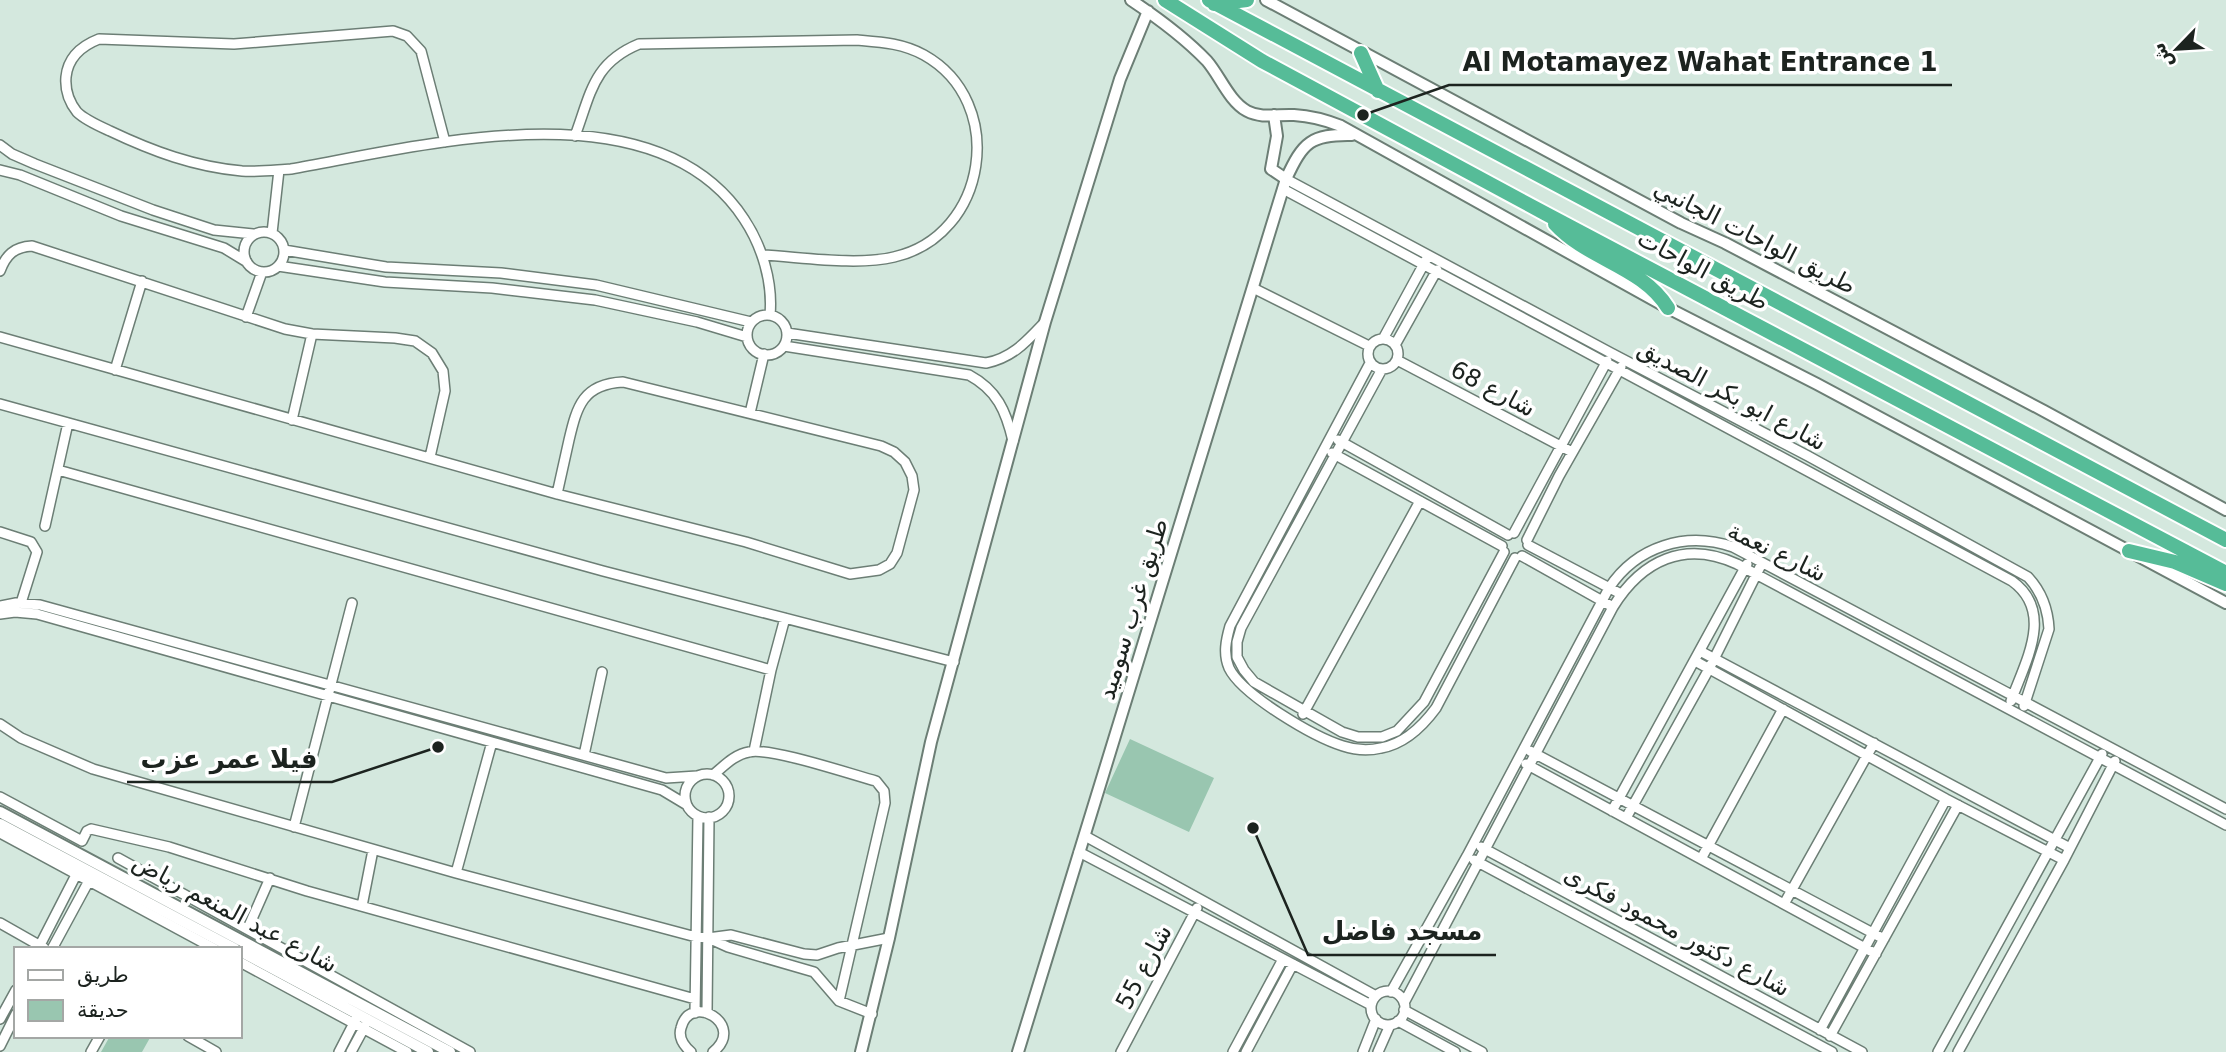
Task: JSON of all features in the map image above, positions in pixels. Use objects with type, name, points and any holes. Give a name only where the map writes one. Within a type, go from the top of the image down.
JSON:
[{"type":"highway","name":"طريق الواحات","points":[[1165,0],[1262,61],[2226,573]]},
{"type":"highway","points":[[1211,2],[1247,0]]},
{"type":"highway","name":"طريق الواحات","points":[[1211,2],[1563,186],[2226,540]]},
{"type":"highway","points":[[1361,53],[1378,91]]},
{"type":"highway","points":[[1548,215],[1570,238],[1644,281],[1658,293],[1668,308]]},
{"type":"highway","points":[[2129,551],[2175,562],[2226,584]]},
{"type":"street","points":[[1131,0],[1201,55],[1240,106],[1256,114],[1317,118],[1356,135],[1668,308],[1817,384],[2226,603]]},
{"type":"street","name":"طريق الواحات الجانبي","points":[[1266,0],[1361,53],[1463,104],[1681,223],[1725,243],[2226,510]]},
{"type":"street","points":[[861,1052],[872,1014],[925,766],[1045,322],[1120,79],[1148,11]]},
{"type":"street","points":[[445,142],[422,51],[407,36],[393,31],[234,44],[99,39],[85,45],[74,55],[67,69],[65,84],[69,99],[82,116],[139,145],[174,158],[242,171],[279,170],[501,135],[575,136],[625,143],[657,151],[685,164],[712,182],[734,205],[750,229],[762,255],[769,282],[770,315]]},
{"type":"street","points":[[575,136],[594,83],[604,65],[620,52],[639,44],[857,40],[892,42],[925,55],[951,78],[970,108],[978,141],[975,176],[963,207],[945,230],[922,247],[895,257],[867,260],[762,255]]},
{"type":"street","points":[[1274,115],[1277,136],[1271,169],[1285,184]]},
{"type":"street","name":"طريق غرب سوميد","points":[[1018,1052],[1285,184],[1297,155],[1310,141],[1328,135],[1356,135]]},
{"type":"street","points":[[0,145],[12,154],[35,164],[153,210],[214,230],[272,233],[281,240],[284,250],[282,262],[274,270],[262,272],[224,248],[121,216],[20,175],[0,170]]},
{"type":"street","points":[[272,233],[279,170]]},
{"type":"street","name":"شارع ابو بكر الصديق","points":[[1285,184],[1441,262],[1808,456],[2028,577],[2042,595],[2049,617],[2049,629],[2021,715]]},
{"type":"street","name":"شارع ابو بكر الصديق","points":[[1285,184],[1435,273],[1802,467],[2020,587],[2031,601],[2036,628],[2008,708]]},
{"type":"street","points":[[247,262],[245,244],[253,234]]},
{"type":"street","points":[[0,271],[5,259],[13,251],[32,246],[285,329],[312,334],[415,341],[432,353],[443,371],[445,391],[430,457]]},
{"type":"street","points":[[284,250],[386,267],[501,274],[596,285],[751,322]]},
{"type":"street","points":[[1383,339],[1428,256]]},
{"type":"street","points":[[1395,345],[1441,262]]},
{"type":"street","points":[[278,266],[385,282],[492,288],[595,300],[684,318],[747,337]]},
{"type":"street","points":[[246,317],[262,272]]},
{"type":"street","points":[[116,370],[142,281]]},
{"type":"street","points":[[1253,288],[1369,346]]},
{"type":"street","points":[[770,315],[780,319],[787,333],[784,346],[773,354],[764,354],[752,348],[747,337],[751,322],[760,316],[770,315]]},
{"type":"street","points":[[787,333],[986,363],[1019,349],[1045,322]]},
{"type":"street","points":[[292,420],[312,334]]},
{"type":"street","points":[[0,337],[557,494],[746,542],[850,574],[879,570],[890,564],[897,552],[914,490],[912,475],[905,462],[894,452],[881,446],[638,384],[607,383],[593,389],[582,400],[575,415],[557,494]]},
{"type":"street","points":[[1383,339],[1395,345],[1398,352],[1392,366],[1382,369],[1370,363],[1367,355],[1369,346],[1375,341],[1383,339]]},
{"type":"street","points":[[784,346],[969,375],[982,382],[1002,405],[1013,441]]},
{"type":"street","points":[[1382,369],[1241,628],[1236,649],[1244,670],[1261,687],[1342,732],[1374,738],[1397,731],[1429,694],[1511,534],[1611,353]]},
{"type":"street","points":[[750,413],[764,354]]},
{"type":"street","name":"شارع 68","points":[[1396,360],[1572,452]]},
{"type":"street","points":[[1370,363],[1242,603],[1228,633],[1226,657],[1238,681],[1254,696],[1336,744],[1363,750],[1390,746],[1413,733],[1431,715],[1527,543],[1572,452],[1624,360]]},
{"type":"street","points":[[0,404],[603,571],[954,662]]},
{"type":"street","points":[[45,526],[68,423]]},
{"type":"street","points":[[1331,437],[1511,534],[1523,536],[1527,543],[1621,594]]},
{"type":"street","points":[[1325,449],[1613,607]]},
{"type":"street","points":[[58,470],[771,670]]},
{"type":"street","points":[[1298,723],[1420,501]]},
{"type":"street","points":[[1,533],[31,542],[37,552],[21,603]]},
{"type":"street","name":"شارع نعمة","points":[[1391,992],[1467,856],[1609,588],[1621,572],[1639,557],[1671,543],[1692,540],[1733,548],[2226,809]]},
{"type":"street","name":"شارع نعمة","points":[[1404,1006],[1613,607],[1634,579],[1650,566],[1678,555],[1708,554],[1745,568],[2226,825]]},
{"type":"street","points":[[1612,811],[1751,557]]},
{"type":"street","points":[[1626,818],[1709,669],[1762,563]]},
{"type":"street","points":[[0,606],[21,603],[40,605],[222,661]]},
{"type":"street","points":[[294,827],[352,603]]},
{"type":"street","points":[[1242,603],[1252,608]]},
{"type":"street","points":[[0,614],[37,614],[666,778],[713,775],[735,758],[754,751],[772,753],[876,781],[884,791],[885,803],[839,1001]]},
{"type":"street","points":[[754,751],[785,618]]},
{"type":"street","points":[[1700,651],[2070,848]]},
{"type":"street","points":[[1695,662],[2064,860]]},
{"type":"street","points":[[584,755],[602,671]]},
{"type":"street","points":[[1254,696],[1261,687]]},
{"type":"street","points":[[328,690],[492,742],[662,790],[687,805],[698,816],[709,817],[724,809],[728,798],[726,786],[713,775]]},
{"type":"street","points":[[1701,859],[1783,709]]},
{"type":"street","points":[[0,724],[21,738],[93,769],[456,873],[708,939],[814,972],[839,1001],[872,1014]]},
{"type":"street","points":[[456,873],[492,742]]},
{"type":"street","points":[[1784,904],[1874,743]]},
{"type":"street","points":[[1938,1052],[2053,839],[2107,746]]},
{"type":"street","points":[[1525,748],[1884,939]]},
{"type":"street","points":[[1958,1052],[2120,753]]},
{"type":"street","points":[[1518,760],[1876,954]]},
{"type":"street","points":[[687,805],[686,788],[698,776]]},
{"type":"street","points":[[0,797],[82,841],[91,829],[169,847],[362,906],[695,999]]},
{"type":"street","points":[[1820,1030],[1946,799]]},
{"type":"street","points":[[1830,1036],[1958,805]]},
{"type":"street","points":[[13,818],[18,807]]},
{"type":"street","name":"شارع عبد المنعم رياض","points":[[0,812],[13,818],[81,866]]},
{"type":"street","points":[[695,1013],[698,816]]},
{"type":"street","points":[[707,1012],[709,817]]},
{"type":"street","name":"شارع عبد المنعم رياض","points":[[0,824],[232,947]]},
{"type":"street","points":[[0,834],[81,866],[44,947]]},
{"type":"street","points":[[1085,836],[1295,951],[1374,1001]]},
{"type":"street","name":"شارع دكتور محمود فكرى","points":[[1473,844],[1862,1052]]},
{"type":"street","points":[[362,906],[373,850]]},
{"type":"street","points":[[1079,852],[1288,962],[1374,1001]]},
{"type":"street","name":"شارع دكتور محمود فكرى","points":[[1467,856],[1832,1052]]},
{"type":"street","points":[[118,859],[248,928],[366,1013],[407,1052]]},
{"type":"street","points":[[45,947],[93,873],[212,947]]},
{"type":"street","name":"شارع عبد المنعم رياض","points":[[93,873],[237,947]]},
{"type":"street","points":[[248,928],[270,878]]},
{"type":"street","name":"شارع 55","points":[[1121,1052],[1201,900]]},
{"type":"street","points":[[0,923],[42,947]]},
{"type":"street","points":[[708,939],[731,935],[817,955],[889,937]]},
{"type":"street","name":"شارع عبد المنعم رياض","points":[[242,949],[366,1013],[428,1052]]},
{"type":"street","points":[[1233,1052],[1295,951]]},
{"type":"street","name":"شارع عبد المنعم رياض","points":[[242,952],[450,1052]]},
{"type":"street","points":[[814,972],[817,955]]},
{"type":"street","points":[[1246,1052],[1288,962]]},
{"type":"street","points":[[242,963],[470,1052]]},
{"type":"street","points":[[1714,990],[1720,976]]},
{"type":"street","points":[[1374,1001],[1383,992],[1391,992],[1400,997],[1404,1006],[1482,1052]]},
{"type":"street","points":[[0,1046],[14,1018],[1,1016],[14,993]]},
{"type":"street","points":[[1363,1052],[1376,1020],[1374,1001]]},
{"type":"street","points":[[1378,1052],[1404,1006]]},
{"type":"street","points":[[690,1051],[681,1040],[681,1026],[684,1020],[695,1013],[707,1012],[719,1020],[723,1027],[722,1041],[713,1052]]},
{"type":"street","points":[[339,1052],[366,1013]]},
{"type":"street","points":[[351,1052],[366,1013]]},
{"type":"street","points":[[1376,1020],[1381,1024],[1394,1023],[1455,1052]]},
{"type":"street","points":[[192,1038],[216,1052]]},
{"type":"green space","points":[[1130,739],[1214,778],[1189,832],[1105,793]]},
{"type":"green space","points":[[109,1038],[150,1038],[142,1052],[101,1052]]},
{"type":"place","name":"Al Motamayez Wahat Entrance 1","points":[[1363,115]]},
{"type":"place","name":"فيلا عمر عزب","points":[[438,747]]},
{"type":"place","name":"مسجد فاضل","points":[[1253,828]]}]
